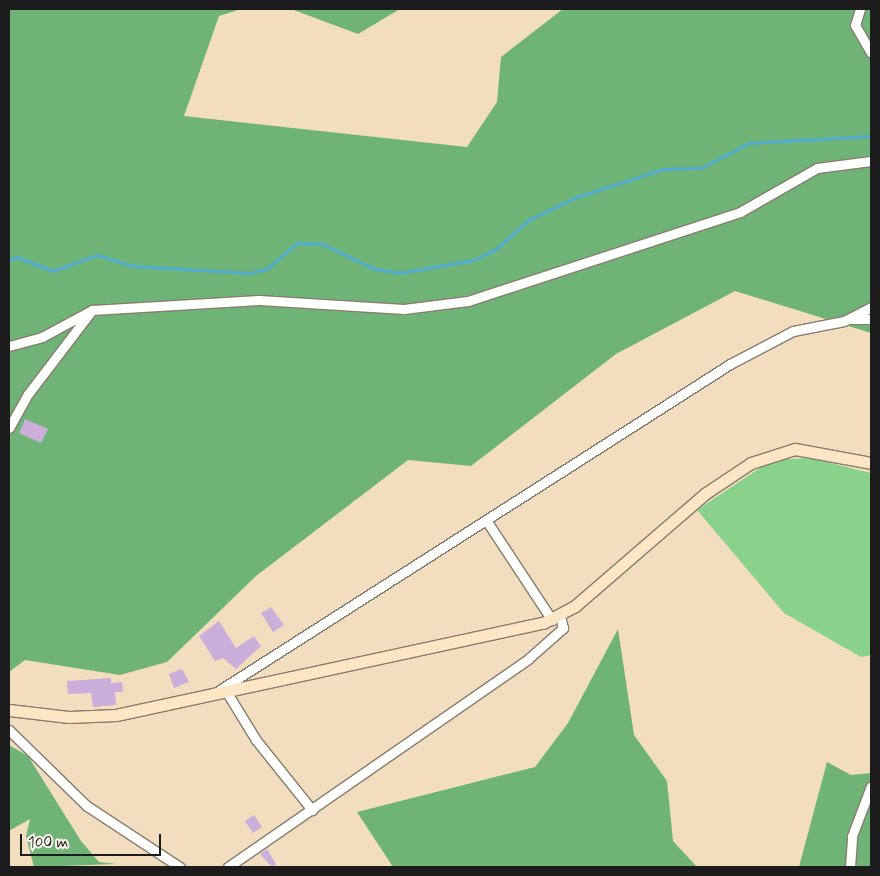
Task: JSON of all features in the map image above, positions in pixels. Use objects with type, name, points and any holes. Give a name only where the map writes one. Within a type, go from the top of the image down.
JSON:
[{"type":"street","points":[[860,9],[856,25],[871,54]]},
{"type":"street","points":[[9,346],[42,337],[92,310],[259,300],[404,309],[468,301],[740,212],[817,168],[871,161]]},
{"type":"street","points":[[221,692],[730,364],[793,331],[852,318],[871,307]]},
{"type":"street","points":[[9,428],[28,394],[92,310]]},
{"type":"street","points":[[852,318],[871,320]]},
{"type":"street","points":[[9,710],[95,717],[221,692],[556,618],[706,493],[751,463],[795,450],[871,463]]},
{"type":"street","points":[[228,867],[528,659],[563,628],[486,520]]},
{"type":"street","points":[[221,692],[256,740],[312,810]]},
{"type":"street","points":[[9,730],[87,806],[180,867]]},
{"type":"street","points":[[850,867],[852,836],[871,786]]},
{"type":"green space","points":[[9,9],[241,9],[219,16],[184,116],[467,147],[497,102],[501,57],[563,9],[871,9],[871,333],[735,291],[616,354],[471,466],[408,460],[256,576],[167,662],[120,675],[25,660],[9,672]]},
{"type":"green space","points":[[291,9],[400,9],[358,34]]},
{"type":"green space","points":[[810,458],[871,473],[871,655],[861,657],[784,613],[697,510],[772,460]]},
{"type":"green space","points":[[618,629],[634,735],[667,781],[673,841],[697,867],[393,867],[357,812],[535,767],[568,723]]},
{"type":"green space","points":[[9,745],[28,756],[81,841],[99,862],[117,864],[34,867],[26,836],[30,819],[9,831]]},
{"type":"green space","points":[[827,762],[851,775],[871,773],[871,867],[799,867]]},
{"type":"building","points":[[25,419],[48,429],[41,443],[19,433]]},
{"type":"building","points":[[271,607],[284,625],[273,632],[261,613]]},
{"type":"building","points":[[219,621],[236,648],[254,636],[261,646],[236,669],[223,658],[215,661],[199,636]]},
{"type":"building","points":[[182,669],[189,682],[174,688],[169,674]]},
{"type":"building","points":[[111,678],[111,683],[122,682],[123,692],[115,692],[116,705],[93,707],[91,693],[68,694],[67,681]]},
{"type":"building","points":[[254,815],[262,827],[253,833],[245,821]]},
{"type":"building","points":[[267,849],[276,864],[272,867],[260,854]]},
{"type":"waterway","points":[[9,260],[17,257],[53,271],[97,255],[134,266],[249,273],[267,269],[297,243],[322,244],[375,269],[399,273],[474,260],[496,249],[530,219],[577,197],[663,169],[701,168],[749,143],[871,136]]}]
